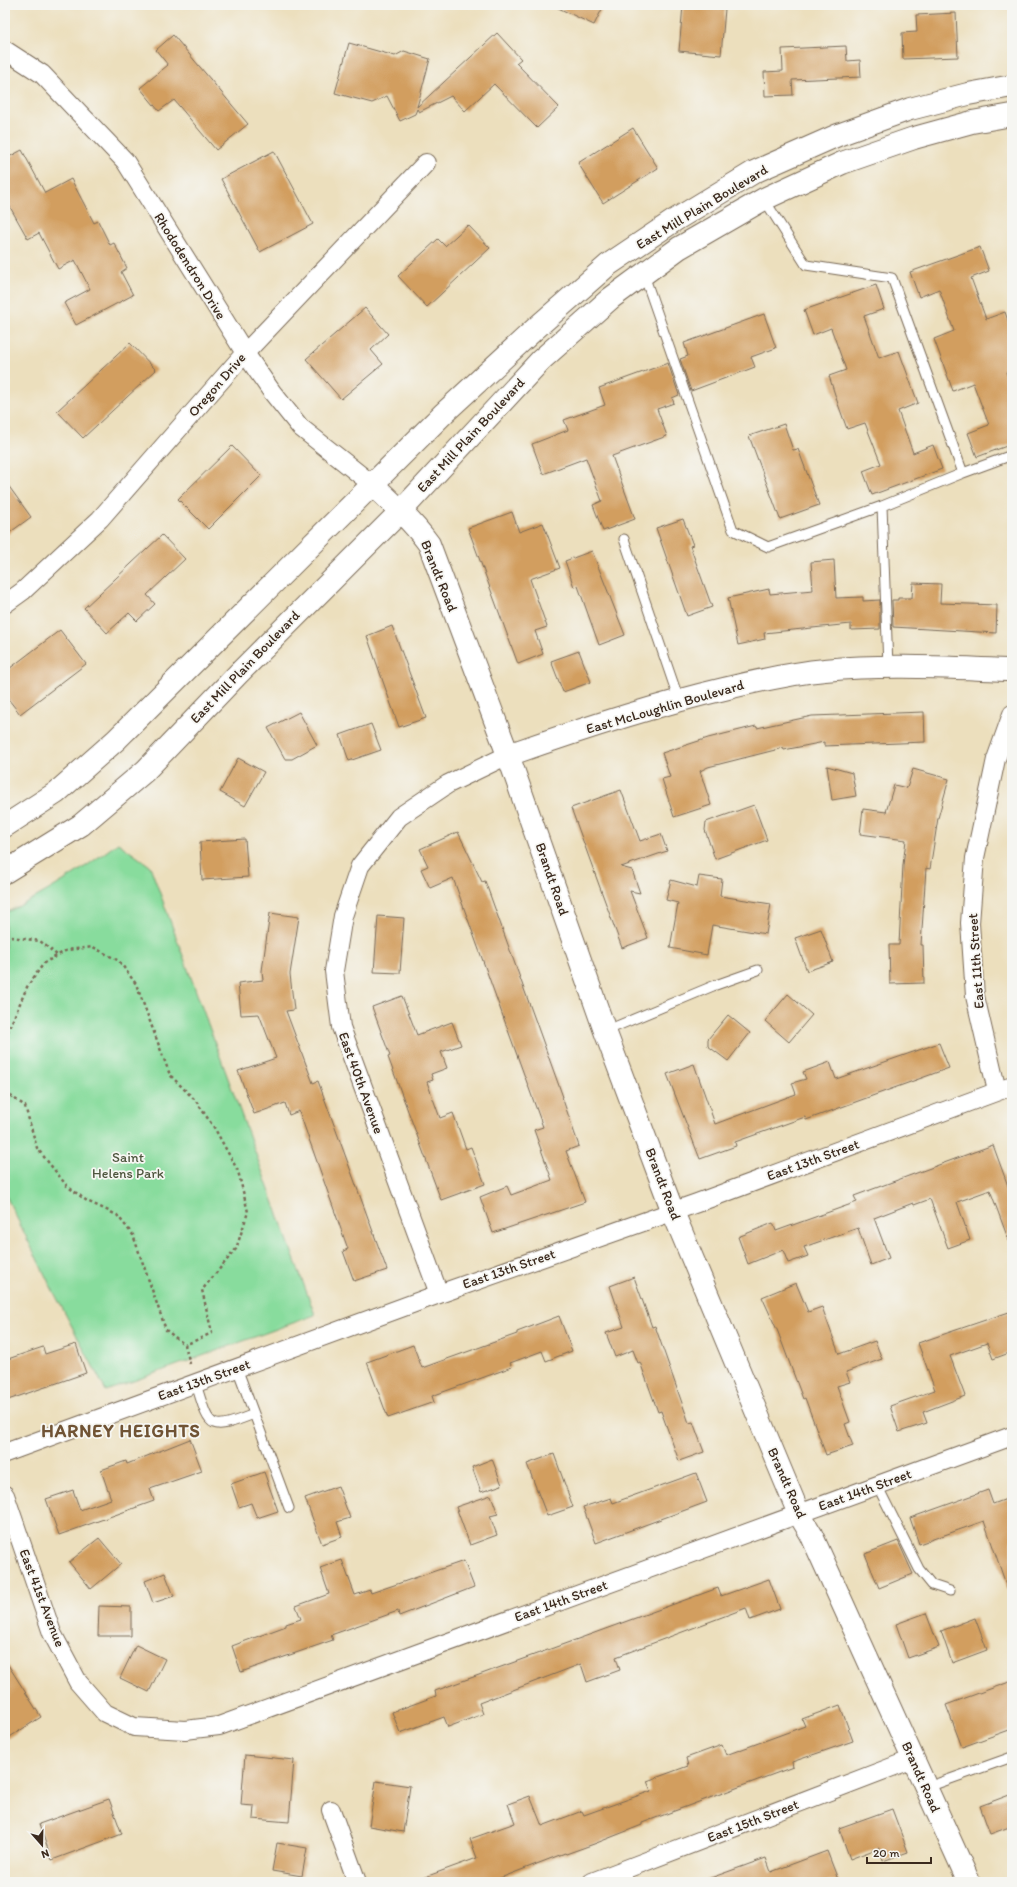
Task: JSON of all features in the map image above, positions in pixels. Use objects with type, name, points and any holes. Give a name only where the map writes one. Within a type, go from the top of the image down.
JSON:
[{"type":"main road","name":"East Mill Plain Boulevard","points":[[5,826],[56,793],[116,740],[348,507],[373,485],[444,413],[536,328],[608,265],[675,220],[754,172],[838,135],[910,109],[968,94],[1012,86]]},
{"type":"main road","name":"East Mill Plain Boulevard","points":[[5,872],[81,825],[145,770],[238,674],[401,511],[541,360],[611,298],[679,248],[764,199],[842,163],[914,138],[972,122],[1012,115]]},
{"type":"main road","name":"Brandt Road","points":[[373,485],[423,534],[429,544],[508,755],[605,1031],[673,1212],[799,1514],[811,1534],[925,1788],[969,1882]]},
{"type":"main road","name":"East McLoughlin Boulevard","points":[[508,755],[598,724],[679,700],[767,678],[824,670],[888,667],[1012,670]]},
{"type":"street","name":"Rhododendron Drive","points":[[5,50],[42,74],[125,161],[245,353],[272,392],[300,427],[373,485]]},
{"type":"street","name":"Oregon Drive","points":[[5,604],[23,591],[100,519],[245,353],[426,163]]},
{"type":"street","name":"East 11th Street","points":[[1005,1088],[975,996],[970,923],[975,858],[996,759],[1012,714]]},
{"type":"street","name":"East McLoughlin Boulevard","points":[[360,866],[399,817],[448,784],[508,755]]},
{"type":"street","name":"East 40th Avenue","points":[[360,866],[343,916],[334,971],[341,1027],[439,1294]]},
{"type":"street","name":"East 13th Street","points":[[5,1453],[439,1294],[673,1212],[1005,1088]]},
{"type":"street","name":"East 14th Street","points":[[105,1714],[134,1727],[185,1730],[219,1726],[1012,1436]]},
{"type":"street","name":"East 41st Avenue","points":[[5,1494],[52,1633],[78,1682],[105,1714]]},
{"type":"street","name":"East 15th Street","points":[[592,1882],[913,1759]]},
{"type":"street","points":[[331,1810],[357,1882]]},
{"type":"lane","points":[[764,199],[806,265],[892,278],[963,473]]},
{"type":"lane","points":[[644,274],[734,530],[768,547],[882,506],[1012,455]]},
{"type":"lane","points":[[882,506],[888,667]]},
{"type":"lane","points":[[624,539],[679,700]]},
{"type":"lane","points":[[605,1031],[713,986],[758,970]]},
{"type":"lane","points":[[238,1368],[289,1508]]},
{"type":"lane","points":[[196,1384],[205,1413],[210,1421],[219,1424],[227,1424],[254,1414]]},
{"type":"lane","points":[[878,1485],[919,1569],[932,1585],[950,1591]]},
{"type":"lane","points":[[925,1788],[1012,1757]]},
{"type":"path","points":[[5,938],[12,937],[40,941],[58,955]]},
{"type":"path","points":[[5,1038],[27,987],[44,963],[67,950],[93,947],[119,960],[136,984],[170,1075],[196,1101],[215,1130],[238,1171],[248,1212],[236,1250],[202,1290],[212,1333],[185,1345],[166,1330],[133,1235],[117,1214],[87,1201],[67,1186],[37,1148],[25,1106],[8,1094],[5,1085]]},
{"type":"green space","name":"Saint Helens Park","points":[[118,843],[150,866],[315,1315],[106,1391],[49,1283],[5,1194],[5,913],[35,898],[63,881]]},
{"type":"building","points":[[552,5],[604,5],[594,25]]},
{"type":"building","points":[[683,5],[725,9],[721,55],[679,51]]},
{"type":"building","points":[[956,13],[958,57],[903,59],[902,33],[917,32],[916,15]]},
{"type":"building","points":[[497,33],[521,59],[516,63],[559,107],[537,128],[494,84],[465,111],[451,96],[419,112],[417,109],[415,114],[400,121],[387,96],[372,103],[335,93],[349,43],[395,56],[404,51],[430,59],[417,107]]},
{"type":"building","points":[[173,35],[248,124],[216,150],[174,100],[159,111],[140,88],[168,65],[156,50]]},
{"type":"building","points":[[846,46],[847,61],[860,60],[861,77],[792,80],[793,95],[765,96],[764,72],[783,71],[782,49]]},
{"type":"building","points":[[633,128],[658,168],[603,203],[578,163]]},
{"type":"building","points":[[22,150],[45,193],[71,179],[94,223],[98,221],[110,245],[114,243],[127,268],[121,272],[133,295],[76,325],[64,303],[90,289],[75,260],[58,269],[39,233],[28,239],[5,198],[5,159]]},
{"type":"building","points":[[274,151],[313,224],[260,252],[221,179]]},
{"type":"building","points":[[468,225],[490,248],[427,307],[398,276],[438,239],[445,246]]},
{"type":"building","points":[[980,247],[989,271],[971,278],[986,319],[1005,312],[1012,332],[1012,369],[1006,372],[1012,388],[1012,444],[977,457],[968,433],[989,425],[973,383],[953,391],[934,339],[954,331],[939,289],[919,297],[910,272]]},
{"type":"building","points":[[876,285],[884,309],[864,316],[879,358],[899,351],[918,403],[898,411],[913,453],[933,445],[942,469],[872,495],[863,471],[881,464],[865,423],[847,429],[829,376],[846,370],[831,328],[813,335],[804,310]]},
{"type":"building","points":[[365,308],[388,334],[371,350],[383,364],[341,399],[306,359]]},
{"type":"building","points":[[764,314],[776,348],[751,357],[755,367],[691,391],[680,359],[688,356],[684,343]]},
{"type":"building","points":[[130,343],[156,370],[83,438],[57,411]]},
{"type":"building","points":[[668,363],[679,395],[672,398],[674,403],[657,409],[667,436],[612,456],[635,519],[603,531],[593,505],[602,501],[586,458],[543,474],[532,444],[568,430],[564,420],[605,405],[599,388]]},
{"type":"building","points":[[784,424],[793,450],[798,449],[819,505],[780,519],[749,436]]},
{"type":"building","points":[[232,446],[261,476],[208,529],[178,499]]},
{"type":"building","points":[[5,481],[31,517],[5,536]]},
{"type":"building","points":[[512,512],[519,532],[543,523],[560,568],[530,579],[547,627],[535,631],[543,654],[518,664],[468,528]]},
{"type":"building","points":[[683,519],[693,545],[690,546],[712,607],[687,616],[656,528]]},
{"type":"building","points":[[162,535],[185,559],[147,595],[155,604],[137,621],[129,613],[107,633],[84,608]]},
{"type":"building","points":[[592,551],[625,635],[599,645],[578,586],[574,587],[565,561]]},
{"type":"building","points":[[834,560],[836,598],[863,597],[863,601],[880,600],[880,629],[851,630],[851,624],[764,633],[765,639],[738,645],[728,598],[769,589],[770,594],[813,590],[811,562]]},
{"type":"building","points":[[913,583],[941,584],[940,603],[997,605],[996,633],[893,627],[892,600],[898,600],[898,598],[912,598]]},
{"type":"building","points":[[392,626],[426,718],[399,727],[367,636]]},
{"type":"building","points":[[60,630],[86,664],[20,714],[5,695],[5,672]]},
{"type":"building","points":[[579,651],[591,682],[563,692],[551,661]]},
{"type":"building","points":[[299,712],[317,745],[292,759],[285,759],[268,728]]},
{"type":"building","points":[[924,712],[925,742],[824,746],[824,742],[784,750],[783,748],[708,767],[700,771],[711,805],[674,817],[662,779],[670,777],[662,753],[708,738],[756,726],[757,728],[812,716]]},
{"type":"building","points":[[371,724],[381,750],[349,761],[340,735]]},
{"type":"building","points":[[238,758],[264,772],[245,806],[220,792]]},
{"type":"building","points":[[827,766],[852,773],[856,796],[832,800]]},
{"type":"building","points":[[913,769],[949,779],[938,818],[930,869],[926,868],[921,945],[923,945],[924,983],[890,984],[889,945],[899,945],[903,865],[906,840],[860,834],[863,809],[886,812],[894,785],[907,788]]},
{"type":"building","points":[[621,790],[640,841],[661,834],[667,851],[621,867],[632,870],[640,893],[630,891],[648,938],[622,948],[571,808]]},
{"type":"building","points":[[754,805],[767,840],[715,859],[705,830],[706,822]]},
{"type":"building","points":[[458,832],[482,882],[485,881],[563,1097],[579,1146],[566,1151],[585,1202],[493,1233],[480,1197],[507,1186],[511,1195],[552,1180],[534,1130],[543,1127],[453,878],[430,888],[421,869],[428,866],[420,849]]},
{"type":"building","points":[[245,839],[248,877],[202,880],[200,842]]},
{"type":"building","points":[[699,876],[722,879],[720,896],[771,904],[766,934],[712,925],[707,955],[670,948],[678,903],[666,900],[671,880],[697,887]]},
{"type":"building","points":[[270,913],[299,917],[290,974],[294,1010],[286,1011],[313,1083],[318,1081],[387,1270],[354,1281],[343,1251],[348,1249],[299,1111],[289,1115],[285,1103],[254,1114],[238,1071],[276,1058],[259,1014],[241,1015],[238,983],[263,980],[262,971]]},
{"type":"building","points":[[378,916],[404,918],[400,973],[374,972]]},
{"type":"building","points":[[821,929],[833,962],[807,971],[795,938]]},
{"type":"building","points":[[788,994],[812,1015],[789,1042],[765,1021]]},
{"type":"building","points":[[402,996],[417,1035],[452,1022],[461,1045],[441,1052],[447,1068],[431,1074],[433,1080],[427,1082],[440,1118],[453,1113],[466,1149],[471,1147],[485,1184],[441,1200],[388,1057],[390,1056],[372,1007]]},
{"type":"building","points":[[728,1015],[750,1033],[728,1061],[708,1046],[708,1039]]},
{"type":"building","points":[[939,1043],[949,1068],[806,1120],[805,1117],[735,1142],[736,1146],[700,1159],[667,1074],[694,1064],[715,1124],[796,1094],[792,1083],[806,1079],[803,1072],[830,1062],[836,1079]]},
{"type":"building","points":[[993,1145],[1012,1197],[1012,1243],[1010,1244],[990,1190],[957,1202],[970,1240],[948,1248],[930,1199],[914,1205],[913,1203],[874,1218],[889,1258],[871,1265],[858,1228],[804,1247],[808,1256],[788,1263],[783,1250],[748,1264],[738,1237],[773,1223],[776,1231],[857,1202],[854,1196]]},
{"type":"building","points":[[634,1277],[652,1327],[655,1326],[689,1423],[693,1422],[704,1452],[679,1461],[661,1411],[658,1412],[640,1362],[638,1363],[633,1350],[615,1357],[606,1333],[624,1327],[610,1286]]},
{"type":"building","points":[[796,1283],[808,1312],[822,1307],[839,1354],[875,1341],[882,1359],[846,1372],[850,1382],[837,1386],[850,1422],[845,1424],[853,1446],[826,1455],[805,1398],[803,1399],[778,1332],[762,1297]]},
{"type":"building","points":[[1012,1311],[1012,1352],[993,1359],[987,1343],[950,1356],[965,1396],[923,1412],[927,1423],[899,1432],[890,1406],[935,1390],[918,1343]]},
{"type":"building","points":[[559,1316],[572,1351],[546,1361],[542,1351],[510,1363],[512,1367],[432,1396],[434,1402],[388,1418],[367,1362],[413,1345],[422,1368],[517,1334],[517,1332]]},
{"type":"building","points":[[76,1344],[86,1373],[5,1401],[5,1360],[43,1347],[45,1354]]},
{"type":"building","points":[[190,1439],[202,1471],[150,1489],[154,1501],[59,1535],[46,1499],[73,1490],[80,1510],[111,1499],[101,1470],[126,1461],[127,1464]]},
{"type":"building","points":[[554,1454],[573,1507],[547,1516],[527,1464]]},
{"type":"building","points":[[492,1459],[502,1485],[481,1492],[472,1467]]},
{"type":"building","points":[[264,1472],[278,1511],[257,1518],[251,1503],[239,1507],[231,1484]]},
{"type":"building","points":[[696,1473],[707,1502],[596,1543],[583,1507],[611,1498],[613,1503]]},
{"type":"building","points":[[338,1486],[350,1518],[337,1522],[342,1537],[322,1544],[305,1498]]},
{"type":"building","points":[[988,1490],[993,1504],[1012,1497],[1012,1593],[1009,1593],[984,1521],[919,1544],[910,1518]]},
{"type":"building","points":[[491,1495],[498,1514],[490,1516],[497,1535],[470,1545],[456,1507]]},
{"type":"building","points":[[99,1538],[121,1564],[91,1589],[69,1562]]},
{"type":"building","points":[[898,1541],[913,1574],[879,1588],[865,1554]]},
{"type":"building","points":[[342,1560],[355,1595],[370,1590],[371,1593],[464,1561],[474,1587],[399,1616],[398,1611],[331,1635],[333,1640],[241,1672],[232,1646],[301,1619],[296,1606],[329,1594],[320,1568]]},
{"type":"building","points":[[165,1573],[174,1596],[153,1603],[145,1581]]},
{"type":"building","points":[[769,1579],[780,1609],[750,1620],[746,1608],[616,1657],[620,1670],[587,1682],[581,1664],[479,1703],[483,1714],[448,1727],[444,1717],[400,1733],[392,1712],[436,1696],[435,1691],[718,1588],[721,1596]]},
{"type":"building","points":[[99,1606],[131,1607],[131,1636],[98,1636]]},
{"type":"building","points":[[926,1613],[939,1647],[908,1658],[896,1624]]},
{"type":"building","points":[[975,1618],[987,1650],[952,1663],[941,1631]]},
{"type":"building","points":[[136,1645],[165,1659],[149,1692],[120,1678]]},
{"type":"building","points":[[5,1660],[41,1717],[5,1740]]},
{"type":"building","points":[[1012,1681],[1012,1729],[962,1747],[946,1705]]},
{"type":"building","points":[[840,1705],[853,1741],[792,1762],[793,1767],[642,1823],[642,1825],[594,1844],[566,1854],[565,1853],[490,1882],[417,1882],[417,1880],[477,1858],[470,1839],[515,1823],[508,1804],[530,1796],[542,1826],[582,1811],[584,1815],[651,1791],[647,1781],[688,1766],[686,1758],[722,1745],[726,1755],[805,1726],[802,1719]]},
{"type":"building","points":[[245,1755],[294,1760],[289,1822],[253,1819],[254,1806],[241,1805]]},
{"type":"building","points":[[376,1781],[410,1786],[403,1832],[369,1826]]},
{"type":"building","points":[[1012,1794],[1012,1826],[990,1834],[980,1806]]},
{"type":"building","points":[[109,1799],[122,1834],[52,1860],[39,1824]]},
{"type":"building","points":[[892,1809],[908,1852],[883,1861],[879,1848],[850,1859],[839,1828]]},
{"type":"building","points":[[277,1843],[307,1848],[302,1876],[272,1871]]},
{"type":"building","points":[[827,1851],[839,1882],[706,1882],[705,1880],[766,1858],[771,1872]]},
{"type":"district","name":"HARNEY HEIGHTS","points":[[121,1431]]}]
